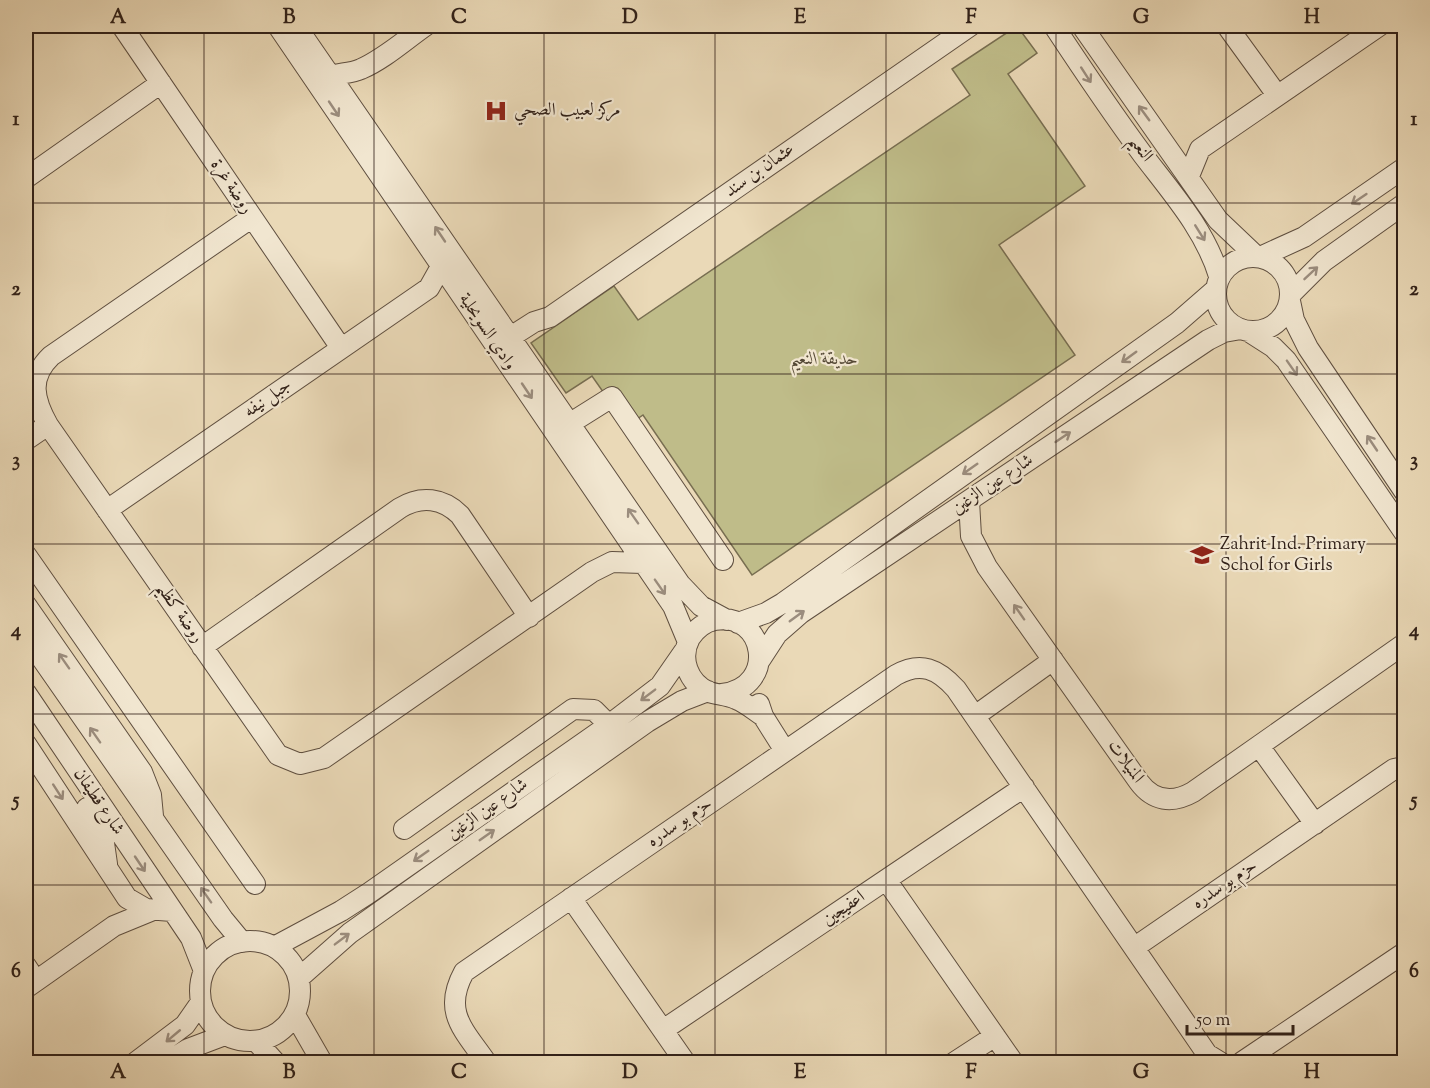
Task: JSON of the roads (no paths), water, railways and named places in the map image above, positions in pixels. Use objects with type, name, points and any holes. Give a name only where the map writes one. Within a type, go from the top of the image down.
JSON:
[{"type":"street","name":"روضة غرة","points":[[122,26],[341,348]]},
{"type":"street","name":"وادي السويحلية","points":[[278,26],[323,79],[507,347],[616,524],[673,606],[687,646]]},
{"type":"street","name":"وادي السويحلية","points":[[296,26],[323,79]]},
{"type":"street","points":[[323,79],[361,69],[425,26]]},
{"type":"street","name":"عثمان بن سند","points":[[507,347],[541,331],[550,317],[970,26]]},
{"type":"street","name":"النعيم","points":[[1054,26],[1104,102],[1197,227],[1210,250],[1217,283]]},
{"type":"street","name":"النعيم","points":[[1082,26],[1218,220],[1259,257]]},
{"type":"street","points":[[1227,26],[1277,95]]},
{"type":"street","points":[[1189,176],[1200,149],[1379,26]]},
{"type":"street","points":[[26,178],[161,83]]},
{"type":"street","points":[[1170,149],[1200,149]]},
{"type":"street","points":[[1404,168],[1304,237],[1259,257],[1235,261],[1217,283],[1216,299],[1224,318],[1273,346],[1286,360],[1404,532]]},
{"type":"street","points":[[1244,330],[1266,329],[1275,324],[1282,318],[1290,298],[1324,261],[1404,204]]},
{"type":"street","name":"روضة كظيم","points":[[251,218],[44,363],[34,389],[39,408],[48,425],[278,755],[289,761],[312,763],[324,758],[592,572],[612,562],[622,560],[644,563]]},
{"type":"street","points":[[1259,257],[1270,260],[1286,274],[1294,320],[1308,348],[1404,491]]},
{"type":"street","name":"جبل نيفه","points":[[107,510],[429,288],[443,287],[455,271]]},
{"type":"street","name":"شارع عين الزغين","points":[[733,621],[766,613],[783,603],[1177,323],[1217,283]]},
{"type":"street","name":"شارع عين الزغين","points":[[758,667],[777,634],[801,613],[1208,340],[1224,332],[1244,330]]},
{"type":"street","name":"وادي السويحلية","points":[[507,347],[569,424],[680,584],[700,606],[733,621]]},
{"type":"street","points":[[569,424],[612,397],[723,561]]},
{"type":"street","points":[[26,440],[48,425]]},
{"type":"street","points":[[202,647],[400,508],[422,499],[447,504],[460,515],[529,617]]},
{"type":"street","name":"المنيلات","points":[[969,501],[969,525],[975,547],[1139,782],[1151,795],[1159,798],[1177,800],[1185,797],[1401,647]]},
{"type":"street","name":"روضة كظيم","points":[[592,572],[613,545],[616,524]]},
{"type":"street","points":[[26,555],[255,884]]},
{"type":"street","name":"شارع قطيفان","points":[[26,605],[142,772],[151,795],[153,819]]},
{"type":"street","points":[[763,716],[757,642],[752,634],[733,621],[708,622],[700,627],[687,646],[687,670],[692,679],[715,693],[744,703],[763,716],[785,751]]},
{"type":"street","name":"شارع قطيفان","points":[[26,636],[223,919],[242,942]]},
{"type":"street","name":"شارع عين الزغين","points":[[274,947],[332,917],[369,893],[609,725],[660,686],[687,646]]},
{"type":"street","points":[[975,716],[1053,660]]},
{"type":"street","points":[[715,693],[742,689],[758,667]]},
{"type":"street","name":"حزم بو سدره","points":[[486,1062],[459,1023],[453,1006],[455,988],[464,972],[896,675],[913,668],[929,668],[939,672],[975,716],[1207,1054],[1220,1062]]},
{"type":"street","name":"شارع قطيفان","points":[[26,693],[163,910],[191,938],[204,971]]},
{"type":"street","name":"شارع عين الزغين","points":[[299,978],[350,933],[647,722],[682,701],[715,693]]},
{"type":"street","points":[[404,829],[573,709],[594,710],[609,725]]},
{"type":"street","name":"شارع قطيفان","points":[[26,744],[106,869],[129,900]]},
{"type":"street","points":[[1259,746],[1315,824]]},
{"type":"street","points":[[63,749],[63,765],[68,780],[95,818],[104,836],[106,869]]},
{"type":"street","name":"حزم بو سدره","points":[[1135,947],[1394,769],[1404,766]]},
{"type":"street","name":"اعفيجين","points":[[663,1030],[1024,787]]},
{"type":"street","points":[[887,881],[1013,1062]]},
{"type":"street","points":[[570,898],[685,1062]]},
{"type":"street","points":[[114,926],[129,900],[139,907],[163,910]]},
{"type":"street","points":[[29,979],[114,926],[163,910]]},
{"type":"street","points":[[242,942],[263,942],[274,947],[290,960],[299,978],[300,1000],[295,1015],[276,1034],[256,1041],[235,1039],[225,1035],[209,1021],[201,1002],[200,992],[204,971],[219,952],[242,942]]},
{"type":"street","points":[[1242,1062],[1404,953]]},
{"type":"street","points":[[136,1062],[185,1025],[201,1002]]},
{"type":"street","points":[[295,1015],[322,1062]]},
{"type":"street","points":[[167,1062],[188,1049],[225,1035]]},
{"type":"street","points":[[955,1062],[995,1036]]},
{"type":"street","points":[[256,1041],[275,1062]]},
{"type":"place","name":"مركز لعبيب الصحي","points":[[496,111]]},
{"type":"place","name":"Zahrit Ind. Primary Schol for Girls","points":[[1202,555]]},
{"type":"park label","name":"حديقة النعيم","points":[[824,360]]}]
